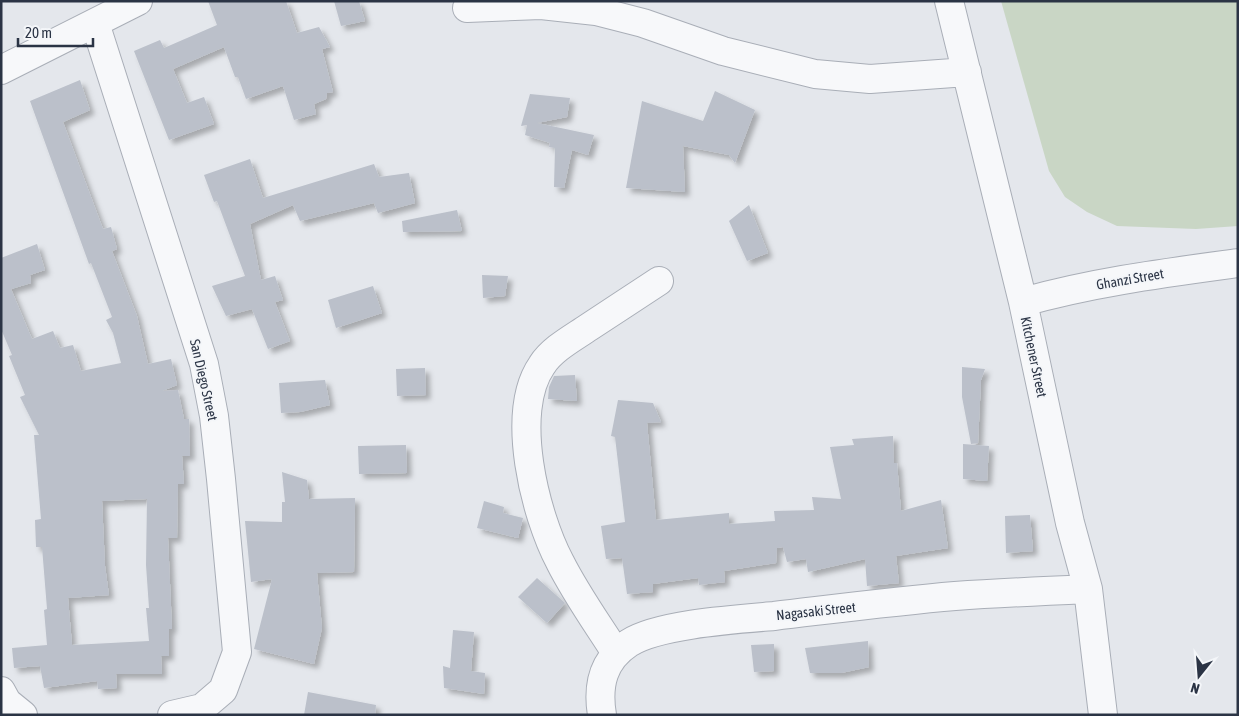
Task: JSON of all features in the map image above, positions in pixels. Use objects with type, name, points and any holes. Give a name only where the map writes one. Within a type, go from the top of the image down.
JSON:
[{"type":"street","points":[[1,70],[138,1]]},
{"type":"street","name":"Kitchener Street","points":[[949,1],[1023,302],[1072,532],[1088,589],[1103,715]]},
{"type":"street","points":[[467,8],[541,5],[596,11],[643,23],[723,51],[815,74],[870,79],[967,72]]},
{"type":"street","name":"San Diego Street","points":[[95,23],[204,364],[214,416],[222,479],[237,652],[223,690],[202,708],[172,715]]},
{"type":"street","name":"Ghanzi Street","points":[[1023,302],[1067,290],[1145,275],[1238,263]]},
{"type":"street","points":[[616,653],[559,562],[538,509],[529,464],[527,432],[529,390],[542,364],[563,345],[659,281]]},
{"type":"street","name":"Nagasaki Street","points":[[602,715],[599,697],[603,674],[608,661],[631,642],[653,634],[706,623],[954,596],[1088,589]]},
{"type":"street","points":[[1,691],[7,702],[23,715]]},
{"type":"green space","points":[[1001,1],[1238,1],[1238,226],[1196,229],[1117,226],[1087,212],[1065,197],[1049,171]]},
{"type":"building","points":[[208,1],[286,1],[297,33],[319,27],[330,47],[322,49],[333,92],[327,93],[326,99],[314,104],[316,114],[294,120],[283,86],[246,99],[238,77],[235,77],[224,47],[173,69],[187,103],[204,97],[214,124],[169,140],[134,51],[160,40],[164,48],[217,25]]},
{"type":"building","points":[[334,1],[359,1],[365,21],[341,26]]},
{"type":"building","points":[[80,80],[90,110],[63,122],[103,229],[111,227],[117,249],[112,251],[137,316],[148,364],[171,359],[177,385],[162,391],[178,390],[184,419],[189,419],[190,456],[182,456],[184,484],[178,484],[177,538],[168,538],[172,629],[169,629],[169,656],[161,656],[162,674],[116,674],[117,688],[98,689],[97,681],[44,688],[40,666],[14,668],[12,648],[47,645],[44,610],[47,609],[42,547],[36,547],[35,520],[41,519],[34,435],[39,435],[20,397],[25,395],[9,356],[12,355],[1,329],[1,258],[37,244],[45,270],[30,275],[31,283],[11,289],[32,339],[53,331],[60,348],[73,345],[81,371],[121,363],[113,333],[106,320],[112,317],[91,263],[89,264],[30,101]],"holes":[[[147,499],[146,565],[149,608],[146,608],[149,641],[72,645],[68,598],[109,595],[105,566],[102,501]]]},
{"type":"building","points":[[715,91],[755,110],[735,163],[729,155],[683,146],[685,192],[626,188],[642,101],[703,121]]},
{"type":"building","points":[[530,94],[570,98],[567,117],[537,123],[594,135],[588,155],[572,150],[564,188],[554,187],[555,148],[549,147],[550,143],[525,135],[527,125],[521,126]]},
{"type":"building","points":[[250,159],[263,198],[374,164],[379,177],[409,173],[415,203],[378,213],[374,203],[300,221],[293,205],[250,224],[261,280],[275,276],[283,300],[275,302],[290,341],[268,349],[252,309],[226,316],[212,286],[245,276],[217,201],[214,202],[204,175]]},
{"type":"building","points":[[749,205],[768,253],[747,261],[729,221]]},
{"type":"building","points":[[457,210],[462,231],[403,232],[402,221]]},
{"type":"building","points":[[482,275],[508,276],[505,296],[483,298]]},
{"type":"building","points":[[373,286],[382,313],[336,328],[328,300]]},
{"type":"building","points":[[962,367],[985,369],[981,380],[978,443],[971,444],[962,397]]},
{"type":"building","points":[[425,368],[426,395],[397,396],[396,369]]},
{"type":"building","points":[[575,375],[577,401],[548,399],[549,387],[554,376]]},
{"type":"building","points":[[325,380],[330,405],[300,412],[281,413],[279,383]]},
{"type":"building","points":[[618,400],[653,403],[661,422],[647,423],[656,520],[729,513],[729,524],[775,521],[774,511],[814,510],[812,497],[841,499],[830,447],[854,445],[852,439],[893,436],[894,463],[897,463],[901,511],[941,500],[948,548],[896,556],[899,583],[867,586],[865,559],[808,572],[806,559],[787,562],[783,547],[777,548],[776,563],[724,571],[725,582],[699,585],[698,578],[653,584],[653,592],[627,594],[622,558],[606,559],[601,526],[625,522],[615,437],[611,436]]},
{"type":"building","points":[[963,444],[989,446],[987,481],[963,479]]},
{"type":"building","points":[[406,445],[407,473],[359,474],[358,446]]},
{"type":"building","points":[[282,472],[307,480],[309,499],[355,498],[354,572],[317,573],[322,628],[314,664],[254,649],[272,579],[251,582],[245,521],[282,522],[282,502],[285,502]]},
{"type":"building","points":[[484,501],[504,507],[503,513],[523,518],[518,538],[477,528]]},
{"type":"building","points":[[1030,515],[1033,551],[1006,553],[1005,516]]},
{"type":"building","points":[[537,578],[565,603],[547,623],[518,597]]},
{"type":"building","points":[[453,630],[474,632],[471,671],[485,673],[484,694],[444,688],[443,666],[450,668]]},
{"type":"building","points":[[868,641],[869,667],[841,673],[810,673],[805,648]]},
{"type":"building","points":[[774,644],[774,671],[754,672],[751,645]]},
{"type":"building","points":[[308,692],[376,705],[375,715],[304,715]]}]
